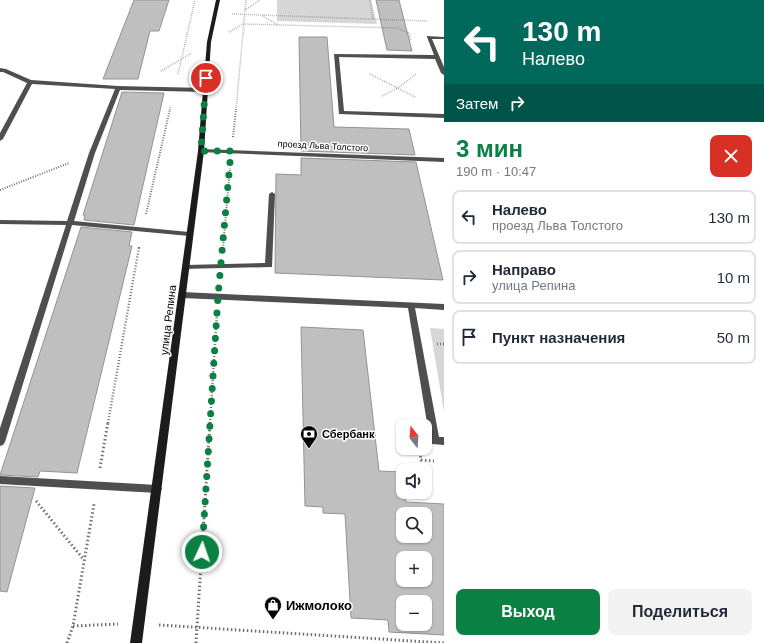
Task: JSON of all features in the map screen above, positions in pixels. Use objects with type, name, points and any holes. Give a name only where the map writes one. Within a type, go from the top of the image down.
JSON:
[{"type":"street","name":"улица Репина","points":[[136,643],[201,151],[209,42],[218,0]]},
{"type":"lane","points":[[444,38],[429,37],[444,73]]},
{"type":"lane","points":[[437,57],[336,55],[341,113],[444,116]]},
{"type":"lane","points":[[0,70],[4,70],[30,82],[118,88],[205,90]]},
{"type":"lane","points":[[0,139],[30,82]]},
{"type":"lane","points":[[0,442],[92,153],[118,88]]},
{"type":"lane","name":"проезд Льва Толстого","points":[[201,151],[444,160]]},
{"type":"lane","points":[[186,267],[269,265],[272,194]]},
{"type":"lane","points":[[0,222],[69,223],[142,231],[189,234]]},
{"type":"lane","points":[[182,295],[444,306]]},
{"type":"lane","points":[[411,305],[435,441],[444,441]]},
{"type":"lane","points":[[0,480],[157,489]]},
{"type":"path","points":[[67,643],[73,626],[142,231],[195,0]]},
{"type":"path","points":[[221,267],[246,0]]},
{"type":"path","points":[[245,10],[260,0]]},
{"type":"path","points":[[370,0],[373,19]]},
{"type":"path","points":[[215,14],[428,21]]},
{"type":"path","points":[[262,15],[278,25]]},
{"type":"path","points":[[129,88],[243,24],[397,28],[409,33],[416,57]]},
{"type":"path","points":[[348,113],[398,88],[437,57]]},
{"type":"path","points":[[370,74],[418,99]]},
{"type":"path","points":[[0,190],[63,166],[92,153]]},
{"type":"path","points":[[196,643],[218,296]]},
{"type":"path","points":[[20,481],[84,560]]},
{"type":"path","points":[[73,626],[139,624],[444,643]]},
{"type":"shaded area","points":[[277,0],[371,0],[377,24],[277,21]]},
{"type":"shaded area","points":[[430,328],[444,329],[444,412]]},
{"type":"building","points":[[134,0],[169,0],[159,31],[150,31],[138,79],[103,79]]},
{"type":"building","points":[[376,0],[399,0],[412,51],[387,50]]},
{"type":"building","points":[[299,37],[327,37],[334,127],[409,129],[415,155],[301,151]]},
{"type":"building","points":[[122,92],[164,93],[134,225],[84,220],[85,215],[83,215]]},
{"type":"building","points":[[301,158],[416,162],[443,280],[275,273],[276,174],[301,175]]},
{"type":"building","points":[[81,227],[132,232],[129,246],[132,246],[77,473],[40,471],[38,477],[0,475]]},
{"type":"building","points":[[301,327],[363,330],[379,471],[396,472],[396,499],[405,499],[406,502],[444,504],[444,635],[389,632],[388,620],[351,618],[345,514],[323,513],[323,507],[305,506]]},
{"type":"building","points":[[0,486],[35,488],[7,592],[0,591]]},
{"type":"place","name":"Сбербанк","points":[[309,449]]},
{"type":"place","name":"Ижмолоко","points":[[273,620]]},
{"type":"route","points":[[202,552],[218,296],[231,151],[201,151],[206,78]]}]
